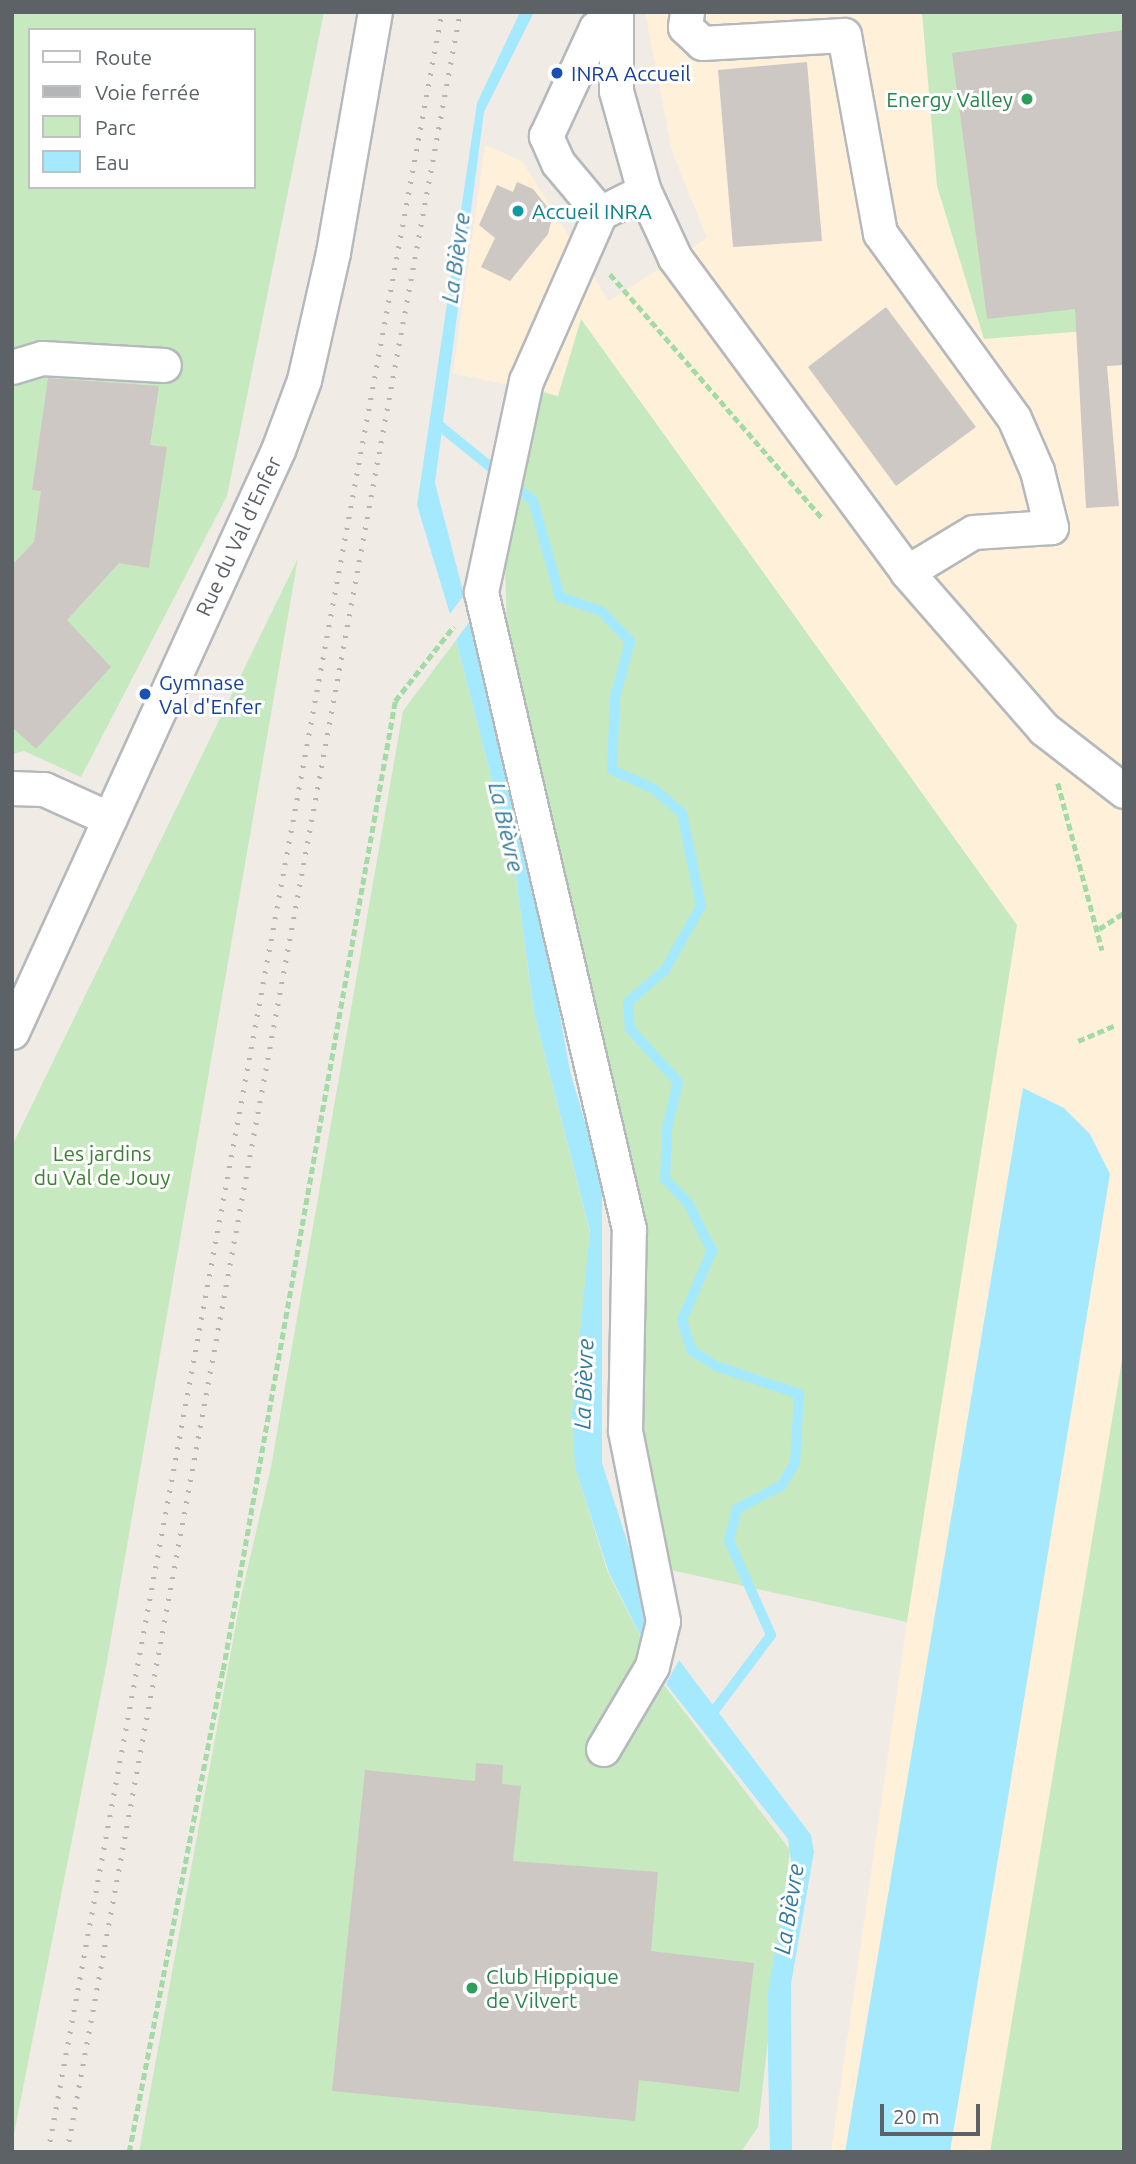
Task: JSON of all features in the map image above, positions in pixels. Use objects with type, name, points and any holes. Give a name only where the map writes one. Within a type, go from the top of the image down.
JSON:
[{"type":"street","name":"Rue du Val d'Enfer","points":[[12,1032],[110,819],[304,380],[333,252],[374,12]]},
{"type":"street","points":[[687,12],[685,27],[702,43],[844,35],[880,233],[1014,418],[1037,471],[1051,527],[973,532],[907,572]]},
{"type":"street","points":[[600,213],[558,163],[546,136],[596,28],[615,20],[616,91],[644,191],[675,258],[907,572],[1044,729],[1124,791]]},
{"type":"street","points":[[603,1749],[652,1666],[663,1621],[625,1430],[629,1229],[481,592],[526,381],[600,213],[644,191]]},
{"type":"street","points":[[12,368],[42,358],[164,365]]},
{"type":"street","points":[[12,788],[44,789],[110,819]]},
{"type":"path","points":[[129,2152],[223,1670],[395,701],[481,592]]},
{"type":"path","points":[[1099,929],[1124,913]]},
{"type":"path","points":[[1078,1041],[1114,1026]]},
{"type":"shaded area","points":[[645,12],[922,12],[937,186],[1124,328],[1124,2152],[831,2152],[913,1580],[581,320],[558,396],[453,373],[485,145],[522,161],[609,301],[707,238],[672,152]]},
{"type":"green space","points":[[12,12],[324,12],[227,496],[81,777],[24,751],[12,754]]},
{"type":"green space","name":"Energy Valley","points":[[922,12],[1124,12],[1124,328],[984,339],[937,186]]},
{"type":"green space","points":[[581,319],[1017,925],[907,1622],[671,1570],[646,1473],[637,1423],[641,1273],[507,637],[505,559],[540,391],[558,396]]},
{"type":"green space","name":"Les jardins du Val de Jouy","points":[[298,558],[106,1667],[12,2144],[12,1146]]},
{"type":"green space","points":[[456,640],[515,870],[534,1012],[590,1233],[575,1466],[608,1573],[655,1665],[648,1664],[790,1850],[758,2127],[741,2152],[139,2152],[241,1597],[271,1467],[403,711]]},
{"type":"green space","points":[[1124,1348],[1124,2152],[990,2152]]},
{"type":"water","name":"La Bièvre","points":[[520,12],[534,12],[484,112],[435,483],[464,595],[450,614],[417,505],[477,103]]},
{"type":"water","name":"La Bièvre","points":[[470,621],[536,883],[570,1071],[602,1181],[602,1463],[641,1585],[655,1665],[609,1573],[575,1467],[572,1416],[590,1232],[534,1012],[515,870],[456,640]]},
{"type":"water","points":[[1023,1088],[1064,1108],[1090,1134],[1110,1174],[950,2152],[845,2152]]},
{"type":"water","name":"La Bièvre","points":[[679,1660],[811,1835],[814,1852],[791,1984],[792,2152],[770,2152],[768,2065],[768,1992],[791,1861],[788,1839],[666,1684]]},
{"type":"building","name":"Energy Valley","points":[[1124,30],[1124,365],[1107,366],[1119,506],[1086,508],[1075,309],[987,319],[952,53]]},
{"type":"building","points":[[807,62],[822,241],[733,247],[718,70]]},
{"type":"building","name":"Accueil INRA","points":[[517,182],[533,189],[553,214],[548,234],[510,281],[481,267],[495,238],[479,225],[497,185],[513,192]]},
{"type":"building","points":[[886,307],[976,427],[896,486],[808,367]]},
{"type":"building","points":[[48,378],[159,386],[150,445],[167,447],[149,568],[119,563],[67,620],[111,667],[36,749],[12,727],[12,565],[34,542],[41,491],[32,490]]},
{"type":"building","points":[[476,1763],[503,1765],[502,1784],[521,1786],[513,1861],[658,1872],[651,1951],[754,1963],[739,2092],[639,2080],[635,2121],[332,2091],[365,1770],[475,1781]]},
{"type":"waterway","points":[[435,422],[499,474]]},
{"type":"waterway","points":[[511,483],[533,501],[560,597],[601,611],[630,641],[615,698],[612,770],[654,789],[682,813],[701,906],[665,970],[628,1002],[630,1029],[678,1082],[667,1128],[665,1179],[688,1203],[712,1251],[682,1320],[691,1350],[716,1366],[799,1394],[795,1463],[782,1485],[737,1509],[729,1541],[771,1635],[711,1715]]},
{"type":"railway","points":[[48,2152],[442,12]]},
{"type":"railway","points":[[67,2152],[460,12]]},
{"type":"place","name":"INRA Accueil","points":[[557,73]]},
{"type":"place","name":"Energy Valley","points":[[1027,99]]},
{"type":"place","name":"Accueil INRA","points":[[518,211]]},
{"type":"place","name":"Gymnase Val d'Enfer","points":[[145,694]]},
{"type":"place","name":"Club Hippique de Vilvert","points":[[472,1988]]}]
